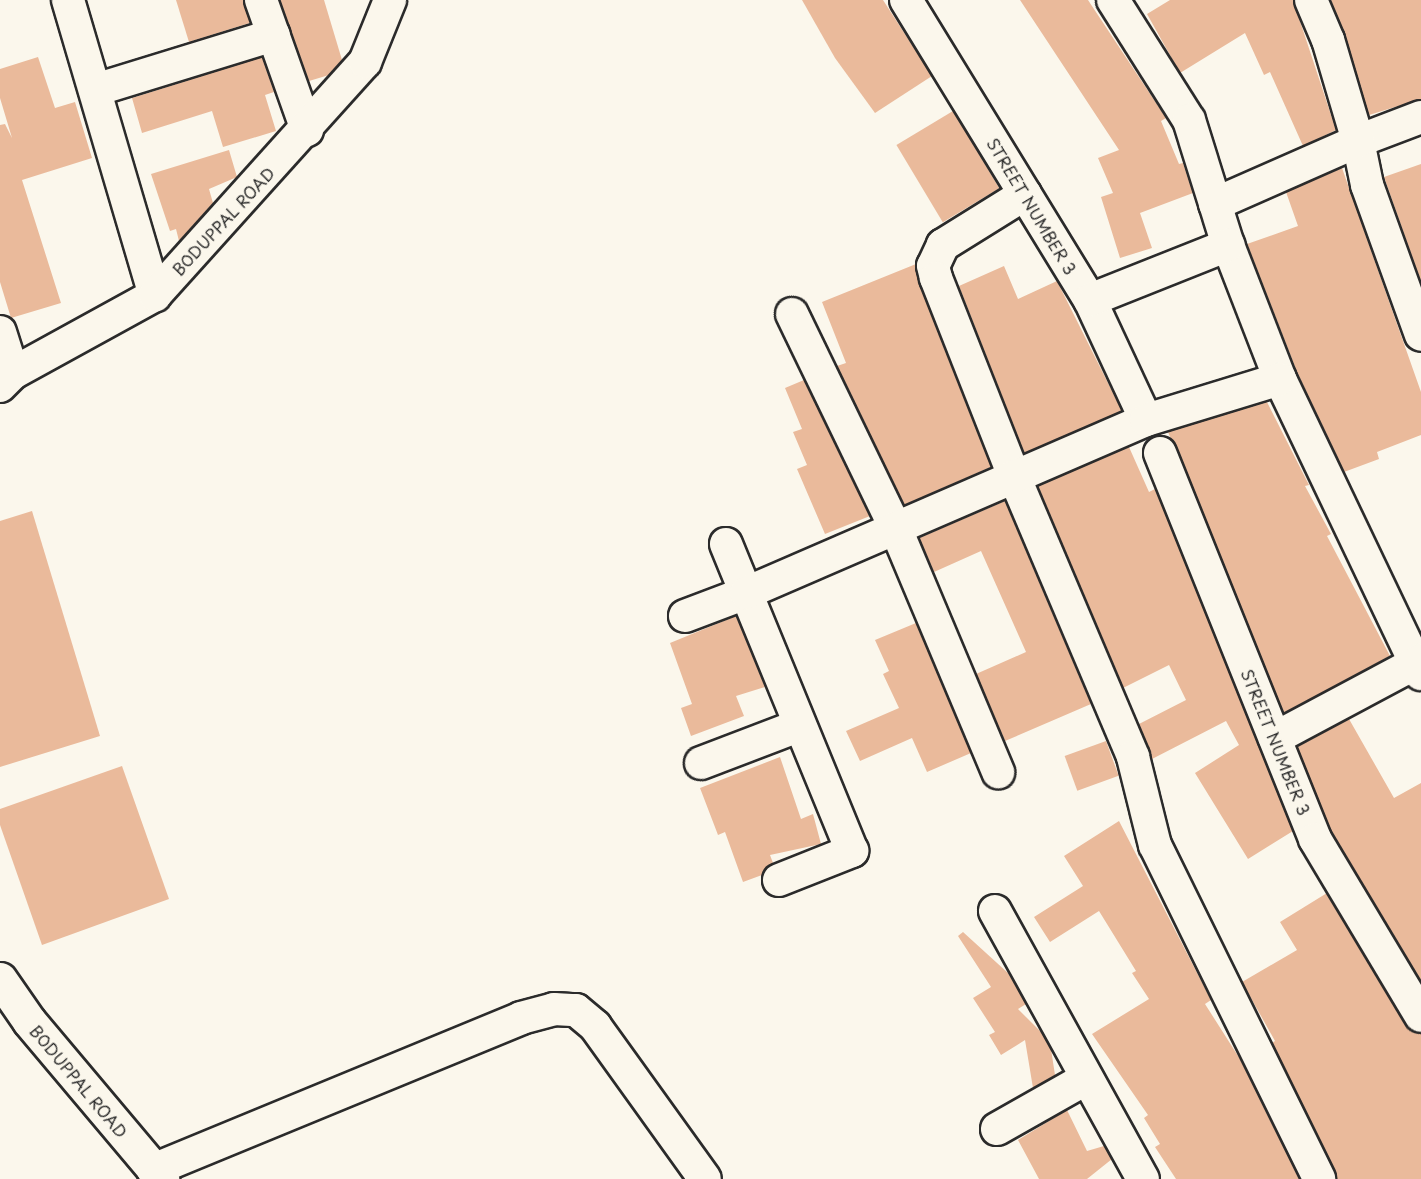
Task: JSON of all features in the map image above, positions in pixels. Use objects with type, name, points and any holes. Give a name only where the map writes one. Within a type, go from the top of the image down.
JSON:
[{"type":"street","points":[[68,0],[155,295]]},
{"type":"street","points":[[261,0],[307,130]]},
{"type":"street","name":"BODUPPAL ROAD","points":[[7,380],[155,295],[307,130],[365,62],[390,0]]},
{"type":"street","name":"STREET NUMBER 3","points":[[906,0],[1090,300],[1146,420]]},
{"type":"street","points":[[1113,0],[1189,120],[1228,244],[1280,379],[1419,666],[1275,738]]},
{"type":"street","points":[[1311,0],[1328,40],[1358,141],[1367,185],[1421,334]]},
{"type":"street","points":[[95,90],[274,35]]},
{"type":"street","points":[[1215,204],[1358,141],[1421,117]]},
{"type":"street","points":[[1025,194],[943,245],[933,266],[1014,476],[1134,757],[1155,845],[1319,1179]]},
{"type":"street","points":[[1090,300],[1228,244]]},
{"type":"street","points":[[792,314],[896,529],[998,772]]},
{"type":"street","points":[[0,332],[7,380]]},
{"type":"street","points":[[685,616],[746,593],[1146,420],[1280,379]]},
{"type":"street","name":"STREET NUMBER 3","points":[[1160,453],[1315,839],[1421,1016]]},
{"type":"street","points":[[726,544],[798,726],[852,851],[779,879]]},
{"type":"street","points":[[701,763],[798,726]]},
{"type":"street","points":[[995,911],[1143,1179]]},
{"type":"street","name":"BODUPPAL ROAD","points":[[0,979],[29,1021],[158,1175]]},
{"type":"street","points":[[158,1175],[521,1018],[555,1010],[576,1010],[595,1026],[705,1179]]},
{"type":"street","points":[[997,1129],[1087,1078]]},
{"type":"building","points":[[176,0],[243,0],[250,23],[189,42]]},
{"type":"building","points":[[280,0],[324,0],[342,60],[329,75],[309,81]]},
{"type":"building","points":[[802,0],[883,0],[932,76],[875,113],[835,58]]},
{"type":"building","points":[[1020,0],[1088,0],[1166,118],[1161,121],[1179,164],[1183,163],[1193,193],[1140,213],[1152,248],[1120,258],[1101,197],[1113,193],[1098,158],[1119,150]]},
{"type":"building","points":[[1170,0],[1293,0],[1336,130],[1303,146],[1270,72],[1264,75],[1245,33],[1180,73],[1147,14]]},
{"type":"building","points":[[1331,0],[1421,0],[1421,99],[1369,115]]},
{"type":"building","points":[[38,57],[55,108],[75,102],[92,158],[22,180],[61,303],[11,318],[0,282],[0,125],[5,124],[12,138],[0,98],[0,69]]},
{"type":"building","points":[[262,57],[274,92],[265,95],[276,131],[223,147],[212,111],[142,133],[132,98]]},
{"type":"building","points":[[953,111],[999,188],[943,222],[896,145]]},
{"type":"building","points":[[229,150],[237,177],[209,189],[213,203],[179,241],[176,229],[170,231],[151,174]]},
{"type":"building","points":[[1421,164],[1421,282],[1384,177]]},
{"type":"building","points":[[1342,168],[1421,392],[1421,435],[1377,452],[1379,459],[1344,472],[1297,372],[1247,244],[1298,226],[1286,192]]},
{"type":"building","points":[[916,264],[919,284],[991,467],[904,505],[837,366],[846,363],[822,302]]},
{"type":"building","points":[[1004,266],[1018,299],[1057,281],[1122,411],[1024,453],[959,286]]},
{"type":"building","points":[[804,380],[870,516],[825,534],[797,469],[807,465],[793,432],[802,429],[785,388]]},
{"type":"building","points":[[1267,402],[1309,485],[1305,486],[1331,534],[1327,536],[1390,656],[1284,713],[1168,432]]},
{"type":"building","points":[[1129,447],[1149,492],[1155,489],[1293,831],[1248,859],[1195,773],[1239,745],[1226,721],[1152,759],[1139,724],[1186,700],[1169,665],[1123,688],[1038,486]]},
{"type":"building","points":[[1005,501],[1091,704],[1005,741],[976,674],[1026,652],[981,551],[934,572],[919,538]]},
{"type":"building","points":[[32,511],[100,736],[0,767],[0,521]]},
{"type":"building","points":[[736,616],[765,687],[736,696],[744,716],[691,736],[681,708],[692,704],[670,643]]},
{"type":"building","points":[[916,623],[971,753],[927,772],[912,738],[860,761],[846,731],[899,708],[883,674],[889,671],[875,640]]},
{"type":"building","points":[[1349,719],[1394,798],[1421,783],[1421,981],[1331,831],[1297,747]]},
{"type":"building","points":[[1106,741],[1119,776],[1077,791],[1065,756]]},
{"type":"building","points":[[780,757],[801,819],[813,814],[821,844],[770,855],[773,863],[762,875],[743,882],[725,832],[718,835],[700,788]]},
{"type":"building","points":[[122,766],[169,899],[42,945],[0,825],[0,809]]},
{"type":"building","points":[[1119,821],[1211,1000],[1205,1004],[1240,1059],[1299,1179],[1176,1179],[1155,1147],[1160,1144],[1144,1118],[1148,1115],[1092,1034],[1149,999],[1132,973],[1136,971],[1099,911],[1050,942],[1034,917],[1083,886],[1064,856]]},
{"type":"building","points":[[1327,893],[1406,1025],[1421,1034],[1421,1179],[1337,1179],[1272,1043],[1275,1041],[1242,982],[1297,950],[1280,922]]},
{"type":"building","points":[[963,932],[1008,973],[1026,1004],[1018,1009],[1042,1033],[1051,1049],[1055,1075],[1033,1088],[1025,1040],[1001,1055],[989,1035],[995,1032],[973,998],[991,987],[958,936]]},
{"type":"building","points":[[1067,1110],[1087,1151],[1104,1146],[1112,1159],[1087,1179],[1039,1179],[1018,1140]]}]
